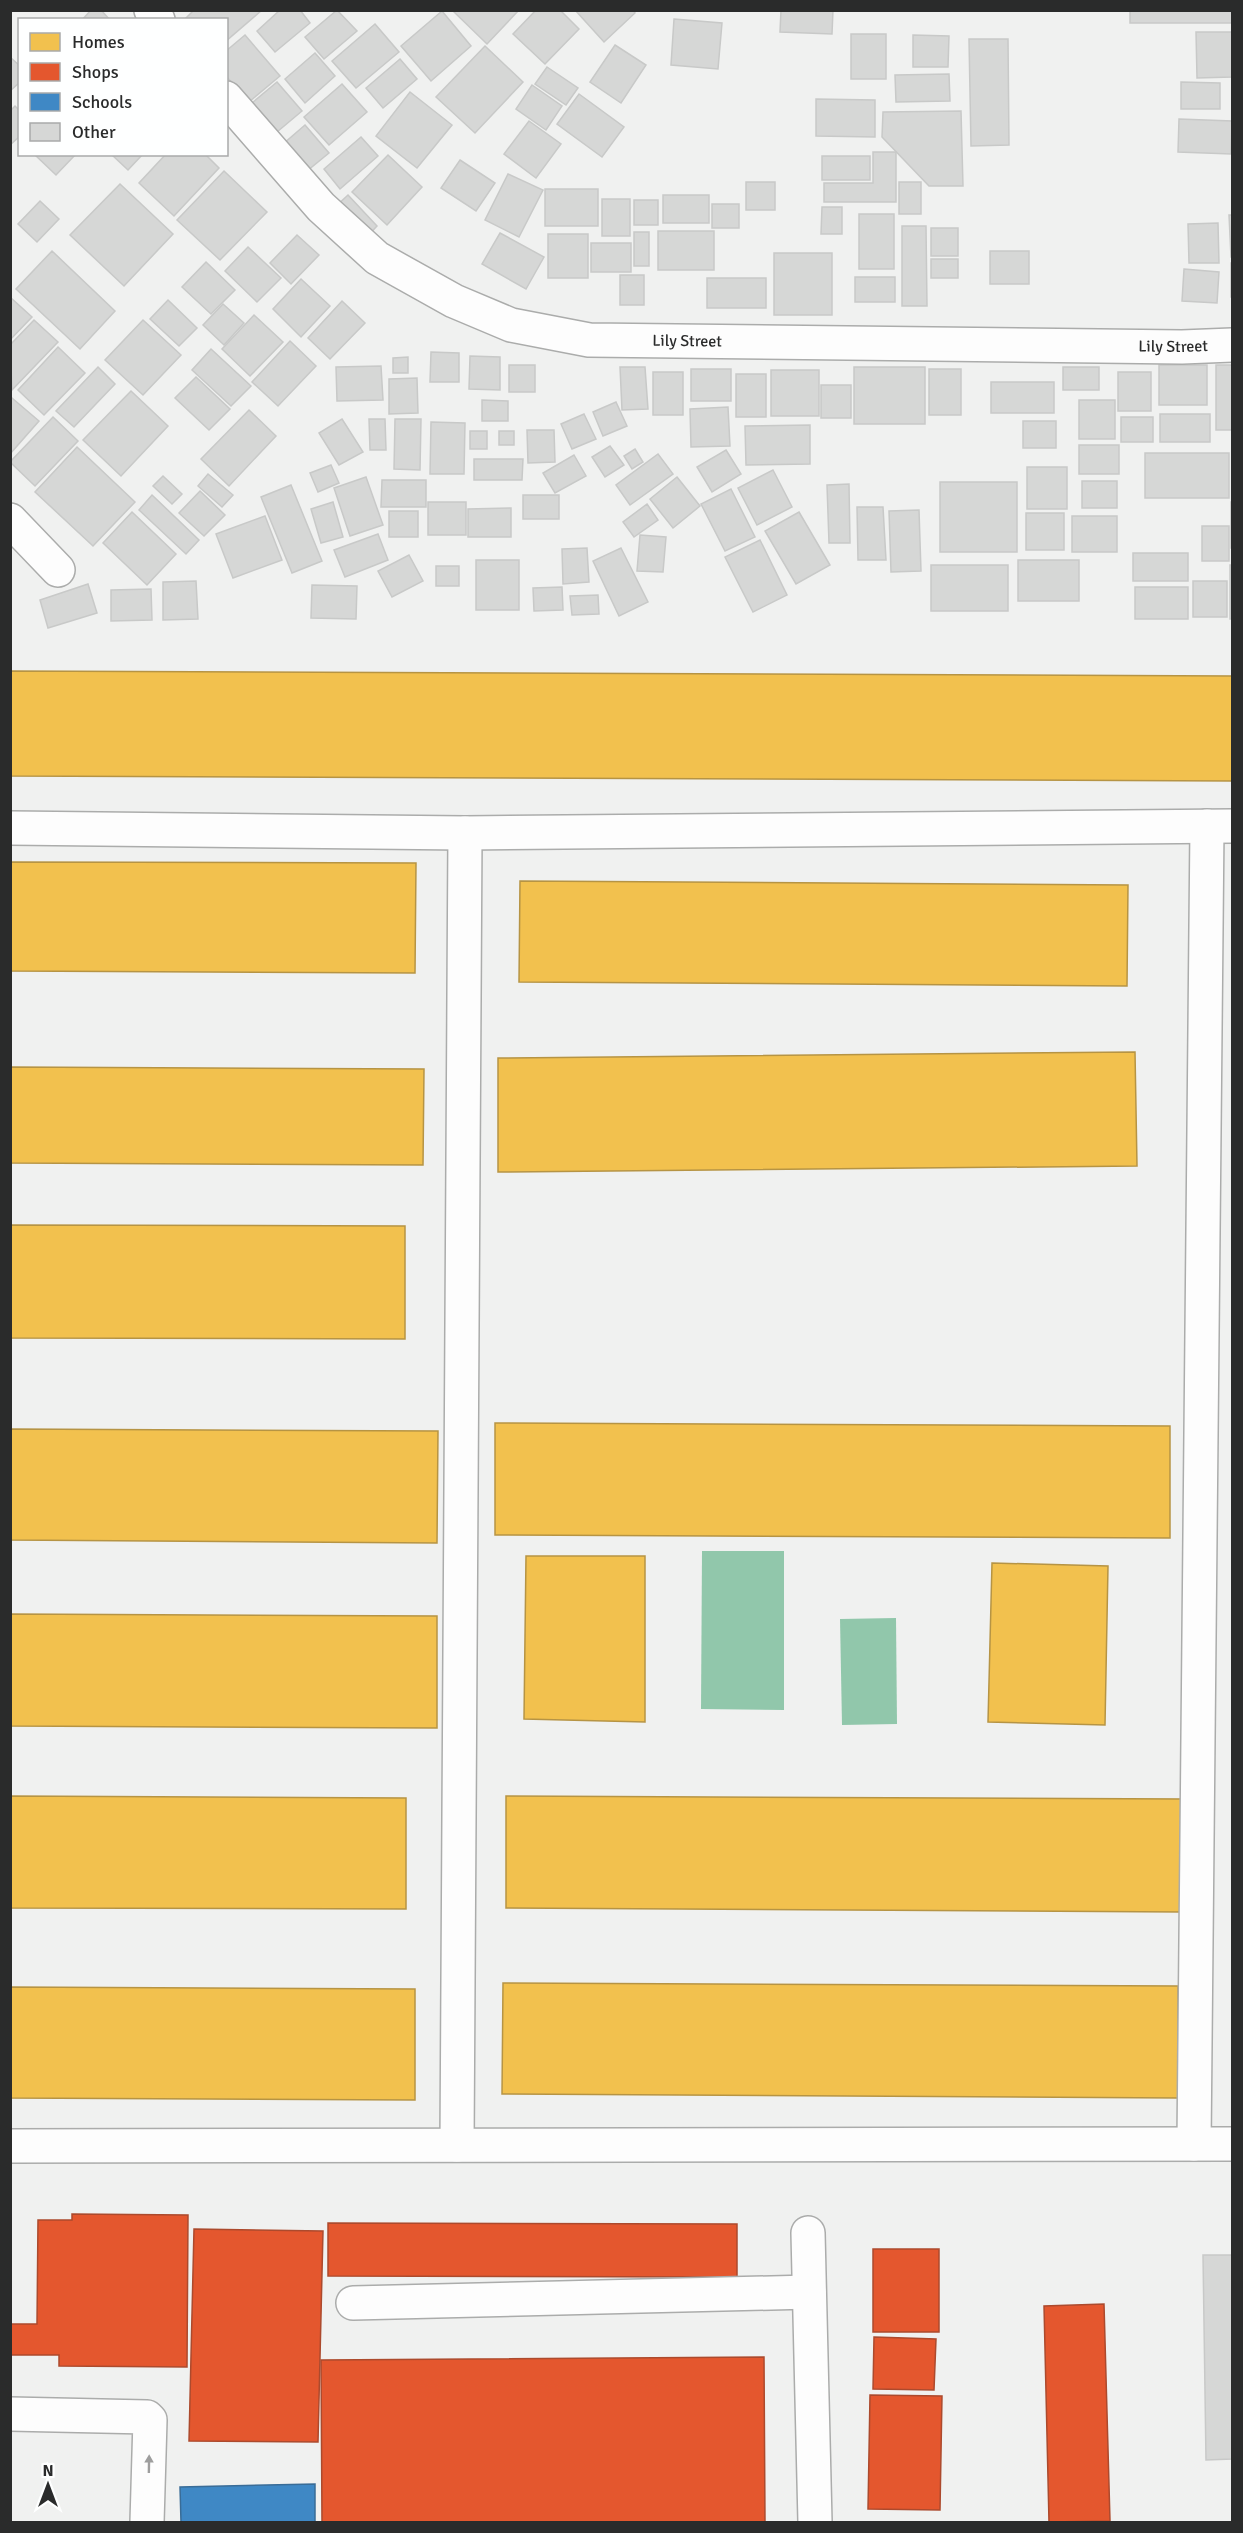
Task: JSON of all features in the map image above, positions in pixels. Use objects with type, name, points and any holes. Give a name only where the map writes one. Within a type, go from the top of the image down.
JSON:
[{"type":"street","name":"Lily Street","points":[[228,100],[321,207],[377,258],[454,301],[511,325],[589,340],[1182,347],[1233,345]]},
{"type":"street","points":[[10,520],[58,570]]},
{"type":"street","points":[[10,828],[465,833],[1220,826],[1194,2144]]},
{"type":"street","points":[[457,2145],[465,833]]},
{"type":"street","points":[[10,2146],[1233,2144]]},
{"type":"street","points":[[808,2233],[815,2523]]},
{"type":"street","points":[[353,2303],[809,2292]]},
{"type":"street","points":[[10,2414],[147,2417],[150,2420],[147,2523]]},
{"type":"shaded area","points":[[702,1551],[784,1551],[784,1710],[701,1709]]},
{"type":"shaded area","points":[[896,1618],[897,1724],[842,1725],[840,1619]]},
{"type":"building: Homes","points":[[10,671],[1232,676],[1232,781],[10,776]]},
{"type":"building: Homes","points":[[10,862],[416,863],[415,973],[10,971]]},
{"type":"building: Homes","points":[[520,881],[1128,885],[1127,986],[519,982]]},
{"type":"building: Homes","points":[[1135,1052],[1137,1166],[498,1172],[498,1058]]},
{"type":"building: Homes","points":[[10,1067],[424,1069],[423,1165],[10,1163]]},
{"type":"building: Homes","points":[[10,1225],[405,1226],[405,1339],[10,1338]]},
{"type":"building: Homes","points":[[495,1423],[1170,1426],[1170,1538],[495,1535]]},
{"type":"building: Homes","points":[[10,1429],[438,1431],[437,1543],[10,1540]]},
{"type":"building: Homes","points":[[526,1556],[645,1556],[645,1722],[524,1719]]},
{"type":"building: Homes","points":[[992,1563],[1108,1566],[1105,1725],[988,1722]]},
{"type":"building: Homes","points":[[10,1614],[437,1616],[437,1728],[10,1726]]},
{"type":"building: Homes","points":[[10,1796],[406,1798],[406,1909],[10,1908]]},
{"type":"building: Homes","points":[[506,1796],[1183,1799],[1182,1912],[506,1908]]},
{"type":"building: Homes","points":[[503,1983],[1178,1986],[1178,2098],[502,2094]]},
{"type":"building: Homes","points":[[10,1987],[415,1989],[415,2100],[10,2098]]},
{"type":"building: Shops","points":[[72,2214],[188,2215],[187,2367],[59,2366],[59,2355],[10,2355],[10,2324],[37,2324],[38,2220],[72,2220]]},
{"type":"building: Shops","points":[[328,2223],[737,2224],[737,2277],[328,2276]]},
{"type":"building: Shops","points":[[194,2229],[323,2231],[318,2442],[189,2441]]},
{"type":"building: Shops","points":[[873,2249],[939,2249],[939,2332],[873,2332]]},
{"type":"building: Shops","points":[[1104,2304],[1110,2521],[1049,2522],[1044,2306]]},
{"type":"building: Shops","points":[[874,2337],[936,2339],[934,2390],[873,2389]]},
{"type":"building: Shops","points":[[764,2357],[765,2522],[322,2522],[321,2360]]},
{"type":"building: Shops","points":[[870,2395],[942,2396],[940,2510],[868,2509]]},
{"type":"building: Schools","points":[[315,2484],[315,2522],[181,2522],[180,2487]]},
{"type":"building: Other","points":[[91,10],[101,10],[108,18],[84,18]]},
{"type":"building: Other","points":[[194,10],[262,10],[228,39],[228,18],[186,18]]},
{"type":"building: Other","points":[[280,10],[300,10],[310,23],[275,52],[257,31]]},
{"type":"building: Other","points":[[337,10],[357,31],[324,59],[305,37]]},
{"type":"building: Other","points":[[452,10],[519,10],[487,44]]},
{"type":"building: Other","points":[[536,10],[560,10],[579,29],[545,64],[513,34]]},
{"type":"building: Other","points":[[575,10],[633,10],[635,13],[604,42]]},
{"type":"building: Other","points":[[781,10],[833,10],[832,34],[780,32]]},
{"type":"building: Other","points":[[1130,10],[1232,10],[1232,23],[1130,23]]},
{"type":"building: Other","points":[[442,11],[471,46],[431,81],[401,46]]},
{"type":"building: Other","points":[[674,19],[722,23],[718,69],[671,65]]},
{"type":"building: Other","points":[[375,24],[399,52],[356,88],[332,61]]},
{"type":"building: Other","points":[[1196,32],[1232,32],[1232,77],[1197,78]]},
{"type":"building: Other","points":[[851,34],[886,34],[886,79],[851,79]]},
{"type":"building: Other","points":[[245,35],[280,76],[249,102],[228,78],[228,49]]},
{"type":"building: Other","points":[[913,35],[949,36],[948,67],[913,67]]},
{"type":"building: Other","points":[[969,39],[1008,39],[1009,145],[971,146]]},
{"type":"building: Other","points":[[615,45],[646,65],[621,103],[590,82]]},
{"type":"building: Other","points":[[485,46],[523,82],[475,133],[436,97]]},
{"type":"building: Other","points":[[315,53],[335,76],[305,103],[285,79]]},
{"type":"building: Other","points":[[10,57],[18,64],[18,84],[10,91]]},
{"type":"building: Other","points":[[400,59],[417,79],[383,108],[366,88]]},
{"type":"building: Other","points":[[547,67],[578,88],[566,105],[535,84]]},
{"type":"building: Other","points":[[949,74],[950,101],[896,102],[895,75]]},
{"type":"building: Other","points":[[277,82],[302,111],[271,137],[246,108]]},
{"type":"building: Other","points":[[1181,82],[1220,83],[1220,109],[1181,109]]},
{"type":"building: Other","points":[[342,84],[367,112],[329,145],[304,117]]},
{"type":"building: Other","points":[[532,85],[562,106],[546,130],[516,109]]},
{"type":"building: Other","points":[[410,92],[452,125],[417,168],[376,136]]},
{"type":"building: Other","points":[[579,94],[624,127],[602,157],[557,124]]},
{"type":"building: Other","points":[[816,99],[875,100],[875,137],[816,136]]},
{"type":"building: Other","points":[[15,106],[18,109],[18,138],[10,145],[10,111]]},
{"type":"building: Other","points":[[961,111],[963,186],[929,186],[882,137],[883,112]]},
{"type":"building: Other","points":[[1179,119],[1232,121],[1231,154],[1178,152]]},
{"type":"building: Other","points":[[529,121],[561,144],[536,178],[504,154]]},
{"type":"building: Other","points":[[305,125],[329,153],[307,171],[283,144]]},
{"type":"building: Other","points":[[361,137],[378,156],[340,189],[324,169]]},
{"type":"building: Other","points":[[873,152],[896,152],[896,202],[824,202],[824,183],[873,183]]},
{"type":"building: Other","points":[[388,155],[422,187],[387,225],[352,192]]},
{"type":"building: Other","points":[[36,156],[74,156],[56,175]]},
{"type":"building: Other","points":[[113,156],[141,156],[128,170]]},
{"type":"building: Other","points":[[164,156],[207,156],[219,168],[174,216],[139,183]]},
{"type":"building: Other","points":[[822,156],[870,156],[870,180],[822,180]]},
{"type":"building: Other","points":[[460,160],[495,183],[476,211],[441,188]]},
{"type":"building: Other","points":[[224,171],[267,212],[220,260],[177,220]]},
{"type":"building: Other","points":[[508,174],[543,190],[519,237],[485,220]]},
{"type":"building: Other","points":[[746,182],[775,182],[775,210],[746,210]]},
{"type":"building: Other","points":[[899,182],[921,182],[921,214],[899,214]]},
{"type":"building: Other","points":[[120,184],[173,234],[124,286],[70,235]]},
{"type":"building: Other","points":[[545,189],[598,189],[598,226],[545,226]]},
{"type":"building: Other","points":[[348,195],[377,226],[364,240],[334,208]]},
{"type":"building: Other","points":[[663,195],[709,195],[709,223],[663,223]]},
{"type":"building: Other","points":[[602,199],[630,199],[630,236],[602,236]]},
{"type":"building: Other","points":[[634,200],[658,200],[658,225],[634,225]]},
{"type":"building: Other","points":[[40,201],[59,219],[37,242],[18,224]]},
{"type":"building: Other","points":[[712,204],[739,204],[739,228],[712,228]]},
{"type":"building: Other","points":[[822,207],[842,207],[842,234],[821,234]]},
{"type":"building: Other","points":[[859,214],[894,214],[894,269],[859,269]]},
{"type":"building: Other","points":[[1229,215],[1232,215],[1232,257],[1231,257]]},
{"type":"building: Other","points":[[1218,223],[1219,263],[1189,263],[1188,224]]},
{"type":"building: Other","points":[[902,226],[926,226],[927,306],[902,306]]},
{"type":"building: Other","points":[[931,228],[958,228],[958,256],[931,256]]},
{"type":"building: Other","points":[[658,231],[714,231],[714,270],[658,270]]},
{"type":"building: Other","points":[[634,232],[649,232],[649,266],[634,266]]},
{"type":"building: Other","points":[[500,233],[544,257],[526,289],[482,264]]},
{"type":"building: Other","points":[[548,234],[588,234],[588,278],[548,278]]},
{"type":"building: Other","points":[[297,235],[319,255],[291,284],[270,263]]},
{"type":"building: Other","points":[[591,243],[631,243],[631,272],[591,272]]},
{"type":"building: Other","points":[[248,247],[281,278],[257,302],[225,271]]},
{"type":"building: Other","points":[[52,251],[115,311],[80,349],[16,289]]},
{"type":"building: Other","points":[[990,251],[1029,251],[1029,284],[990,284]]},
{"type":"building: Other","points":[[774,253],[832,253],[832,315],[774,315]]},
{"type":"building: Other","points":[[931,259],[958,259],[958,278],[931,278]]},
{"type":"building: Other","points":[[206,262],[235,290],[211,314],[182,287]]},
{"type":"building: Other","points":[[1232,263],[1232,297],[1231,297]]},
{"type":"building: Other","points":[[1184,269],[1219,272],[1217,303],[1182,301]]},
{"type":"building: Other","points":[[620,275],[644,275],[644,305],[620,305]]},
{"type":"building: Other","points":[[855,277],[895,277],[895,302],[855,302]]},
{"type":"building: Other","points":[[707,278],[766,278],[766,308],[707,308]]},
{"type":"building: Other","points":[[301,279],[330,306],[301,337],[273,309]]},
{"type":"building: Other","points":[[10,297],[32,317],[10,340]]},
{"type":"building: Other","points":[[168,300],[197,328],[179,346],[150,319]]},
{"type":"building: Other","points":[[342,301],[365,323],[330,359],[308,338]]},
{"type":"building: Other","points":[[223,304],[244,323],[224,345],[203,325]]},
{"type":"building: Other","points":[[254,315],[283,342],[250,376],[222,349]]},
{"type":"building: Other","points":[[34,320],[58,342],[12,390],[10,345]]},
{"type":"building: Other","points":[[143,320],[181,355],[143,395],[105,360]]},
{"type":"building: Other","points":[[290,341],[316,366],[278,406],[252,382]]},
{"type":"building: Other","points":[[58,347],[85,373],[44,415],[18,390]]},
{"type":"building: Other","points":[[211,349],[251,386],[231,406],[192,370]]},
{"type":"building: Other","points":[[431,352],[459,353],[459,382],[430,382]]},
{"type":"building: Other","points":[[470,356],[500,357],[500,390],[469,389]]},
{"type":"building: Other","points":[[408,357],[408,373],[393,373],[393,358]]},
{"type":"building: Other","points":[[509,365],[535,365],[535,392],[509,392]]},
{"type":"building: Other","points":[[1159,365],[1207,365],[1207,405],[1159,405]]},
{"type":"building: Other","points":[[1216,365],[1232,365],[1232,430],[1216,430]]},
{"type":"building: Other","points":[[381,366],[383,400],[337,401],[336,367]]},
{"type":"building: Other","points":[[98,367],[115,384],[74,427],[56,411]]},
{"type":"building: Other","points":[[620,367],[645,367],[648,409],[622,410]]},
{"type":"building: Other","points":[[854,367],[925,367],[925,424],[854,424]]},
{"type":"building: Other","points":[[1063,367],[1099,367],[1099,390],[1063,390]]},
{"type":"building: Other","points":[[691,369],[731,369],[731,401],[691,401]]},
{"type":"building: Other","points":[[929,369],[961,369],[961,415],[929,415]]},
{"type":"building: Other","points":[[771,370],[819,370],[819,416],[771,416]]},
{"type":"building: Other","points":[[653,372],[683,372],[683,415],[653,415]]},
{"type":"building: Other","points":[[1118,372],[1151,372],[1151,411],[1118,411]]},
{"type":"building: Other","points":[[736,374],[766,374],[766,417],[736,417]]},
{"type":"building: Other","points":[[196,377],[230,409],[209,430],[175,398]]},
{"type":"building: Other","points":[[417,378],[418,413],[389,414],[389,379]]},
{"type":"building: Other","points":[[991,382],[1054,382],[1054,413],[991,413]]},
{"type":"building: Other","points":[[821,385],[851,385],[851,418],[821,418]]},
{"type":"building: Other","points":[[131,391],[168,426],[121,476],[83,440]]},
{"type":"building: Other","points":[[12,398],[39,421],[10,454],[10,400]]},
{"type":"building: Other","points":[[482,400],[508,401],[508,421],[482,421]]},
{"type":"building: Other","points":[[1079,400],[1115,400],[1115,439],[1079,439]]},
{"type":"building: Other","points":[[616,402],[627,426],[603,436],[593,412]]},
{"type":"building: Other","points":[[728,407],[730,446],[691,447],[690,409]]},
{"type":"building: Other","points":[[249,410],[276,436],[229,486],[201,459]]},
{"type":"building: Other","points":[[584,414],[596,439],[572,449],[561,424]]},
{"type":"building: Other","points":[[1160,414],[1210,414],[1210,442],[1160,442]]},
{"type":"building: Other","points":[[53,417],[78,441],[35,486],[10,462]]},
{"type":"building: Other","points":[[1121,417],[1153,417],[1153,442],[1121,442]]},
{"type":"building: Other","points":[[342,419],[363,452],[339,465],[319,433]]},
{"type":"building: Other","points":[[369,419],[385,419],[386,450],[370,450]]},
{"type":"building: Other","points":[[395,419],[421,419],[420,470],[394,469]]},
{"type":"building: Other","points":[[1023,421],[1056,421],[1056,448],[1023,448]]},
{"type":"building: Other","points":[[431,422],[465,423],[464,474],[430,474]]},
{"type":"building: Other","points":[[810,425],[810,464],[746,465],[745,426]]},
{"type":"building: Other","points":[[527,430],[554,430],[555,462],[528,463]]},
{"type":"building: Other","points":[[470,431],[487,431],[487,449],[470,449]]},
{"type":"building: Other","points":[[499,431],[514,431],[514,445],[499,445]]},
{"type":"building: Other","points":[[1079,445],[1119,445],[1119,474],[1079,474]]},
{"type":"building: Other","points":[[610,446],[624,465],[605,477],[592,457]]},
{"type":"building: Other","points":[[77,447],[135,502],[93,546],[35,492]]},
{"type":"building: Other","points":[[635,449],[643,462],[632,469],[624,456]]},
{"type":"building: Other","points":[[726,450],[741,474],[712,492],[697,467]]},
{"type":"building: Other","points":[[1145,453],[1229,453],[1229,498],[1145,498]]},
{"type":"building: Other","points":[[658,454],[673,474],[630,505],[616,485]]},
{"type":"building: Other","points":[[574,455],[586,476],[555,493],[543,473]]},
{"type":"building: Other","points":[[474,459],[523,459],[522,480],[474,480]]},
{"type":"building: Other","points":[[331,465],[339,483],[318,492],[310,473]]},
{"type":"building: Other","points":[[1027,467],[1067,467],[1067,509],[1027,509]]},
{"type":"building: Other","points":[[773,470],[792,507],[757,525],[738,488]]},
{"type":"building: Other","points":[[208,474],[233,495],[222,507],[198,486]]},
{"type":"building: Other","points":[[163,476],[182,494],[172,504],[153,486]]},
{"type":"building: Other","points":[[366,477],[383,525],[350,536],[334,488]]},
{"type":"building: Other","points":[[677,477],[700,506],[673,528],[650,499]]},
{"type":"building: Other","points":[[382,480],[426,480],[426,507],[381,507]]},
{"type":"building: Other","points":[[1082,481],[1117,481],[1117,508],[1082,508]]},
{"type":"building: Other","points":[[940,482],[1017,482],[1017,552],[940,552]]},
{"type":"building: Other","points":[[849,484],[850,543],[829,543],[827,485]]},
{"type":"building: Other","points":[[291,485],[322,561],[292,573],[261,497]]},
{"type":"building: Other","points":[[731,489],[755,537],[725,551],[701,504]]},
{"type":"building: Other","points":[[200,491],[225,515],[204,536],[179,513]]},
{"type":"building: Other","points":[[152,495],[199,540],[186,554],[139,510]]},
{"type":"building: Other","points":[[523,495],[559,495],[559,519],[523,519]]},
{"type":"building: Other","points":[[333,502],[343,537],[321,543],[311,509]]},
{"type":"building: Other","points":[[428,502],[466,502],[466,535],[428,535]]},
{"type":"building: Other","points":[[1232,502],[1232,548],[1231,548]]},
{"type":"building: Other","points":[[647,504],[658,520],[634,537],[623,522]]},
{"type":"building: Other","points":[[857,507],[883,507],[886,560],[858,560]]},
{"type":"building: Other","points":[[511,508],[511,537],[468,537],[468,509]]},
{"type":"building: Other","points":[[919,510],[921,571],[891,572],[889,511]]},
{"type":"building: Other","points":[[389,511],[418,511],[418,537],[389,537]]},
{"type":"building: Other","points":[[132,512],[176,554],[147,585],[103,543]]},
{"type":"building: Other","points":[[799,512],[830,565],[796,584],[765,531]]},
{"type":"building: Other","points":[[1026,513],[1064,513],[1064,550],[1026,550]]},
{"type":"building: Other","points":[[265,516],[282,560],[233,578],[216,534]]},
{"type":"building: Other","points":[[1072,516],[1117,516],[1117,552],[1072,552]]},
{"type":"building: Other","points":[[1202,526],[1229,526],[1229,561],[1202,561]]},
{"type":"building: Other","points":[[378,534],[388,560],[345,577],[334,550]]},
{"type":"building: Other","points":[[640,535],[666,537],[663,572],[637,571]]},
{"type":"building: Other","points":[[760,540],[787,595],[753,612],[725,557]]},
{"type":"building: Other","points":[[587,548],[589,582],[563,584],[562,549]]},
{"type":"building: Other","points":[[621,548],[648,602],[619,616],[593,561]]},
{"type":"building: Other","points":[[1133,553],[1188,553],[1188,581],[1133,581]]},
{"type":"building: Other","points":[[409,555],[423,581],[392,597],[378,571]]},
{"type":"building: Other","points":[[476,560],[519,560],[519,610],[476,610]]},
{"type":"building: Other","points":[[1018,560],[1079,560],[1079,601],[1018,601]]},
{"type":"building: Other","points":[[931,565],[1008,565],[1008,611],[931,611]]},
{"type":"building: Other","points":[[1230,565],[1232,565],[1232,619],[1230,619]]},
{"type":"building: Other","points":[[436,566],[459,566],[459,586],[436,586]]},
{"type":"building: Other","points":[[196,581],[198,619],[163,620],[163,582]]},
{"type":"building: Other","points":[[1193,581],[1227,581],[1227,617],[1193,617]]},
{"type":"building: Other","points":[[88,584],[97,613],[48,628],[40,600]]},
{"type":"building: Other","points":[[312,585],[357,586],[356,619],[311,618]]},
{"type":"building: Other","points":[[562,587],[563,610],[534,611],[533,588]]},
{"type":"building: Other","points":[[1135,587],[1188,587],[1188,619],[1135,619]]},
{"type":"building: Other","points":[[151,589],[152,620],[111,621],[111,590]]},
{"type":"building: Other","points":[[598,595],[599,614],[572,615],[570,596]]},
{"type":"building: Other","points":[[1203,2255],[1232,2255],[1232,2459],[1206,2460]]}]
